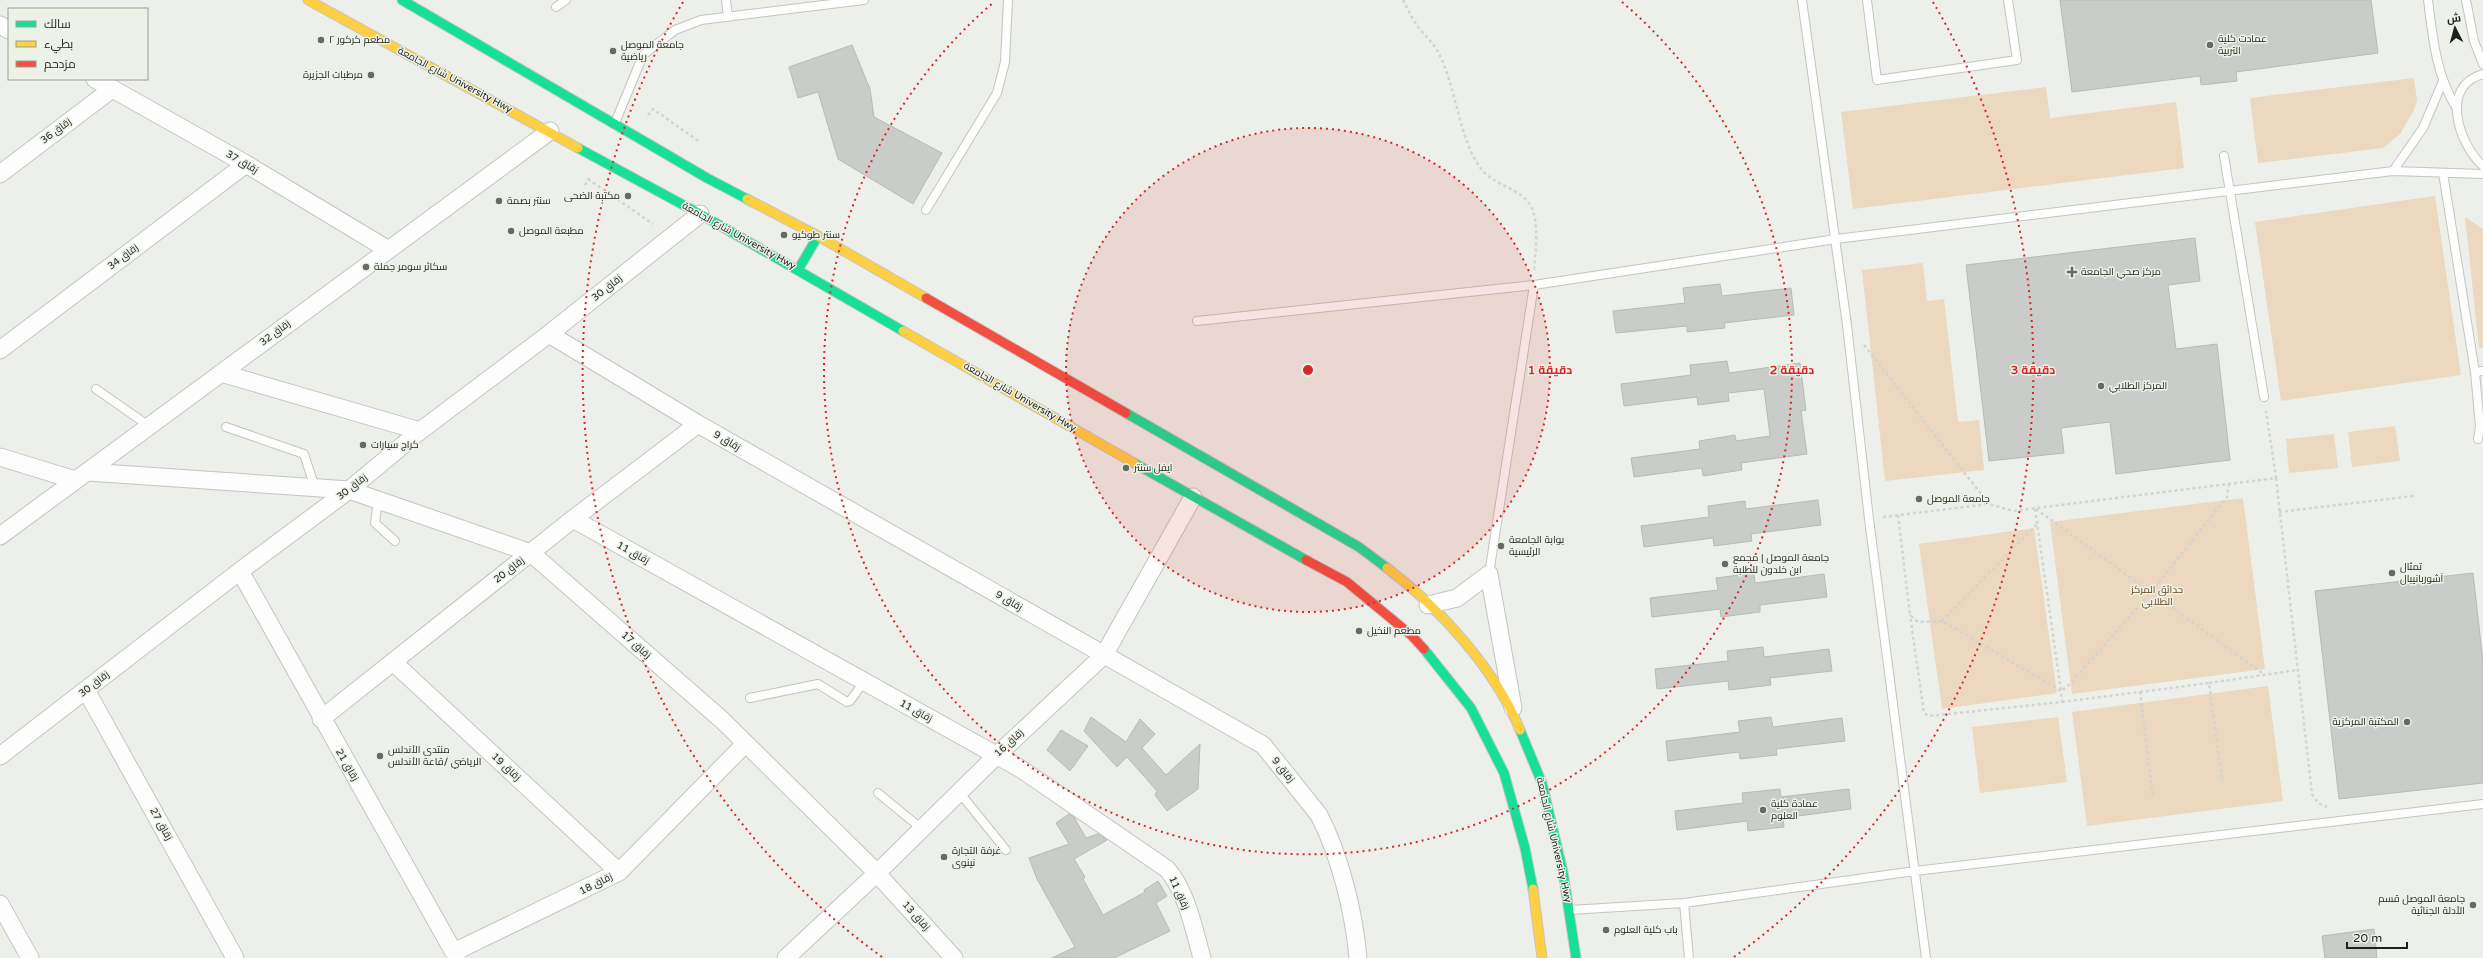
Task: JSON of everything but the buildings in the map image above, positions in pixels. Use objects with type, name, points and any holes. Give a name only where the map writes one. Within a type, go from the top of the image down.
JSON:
[{"type":"main road","name":"شارع الجامعة University Hwy","points":[[308,0],[700,214],[1193,497],[1347,582],[1406,631],[1437,663],[1471,708],[1504,773],[1525,848],[1539,923],[1542,958]]},
{"type":"main road","name":"شارع الجامعة University Hwy","points":[[402,0],[412,2],[614,124],[707,178],[818,236],[1359,547],[1404,581],[1470,647],[1513,712],[1542,784],[1570,910],[1576,958]]},
{"type":"main road","points":[[798,270],[818,236]]},
{"type":"street","name":"زقاق 37","points":[[97,80],[246,164],[387,249]]},
{"type":"street","name":"زقاق 36","points":[[0,174],[112,89]]},
{"type":"street","name":"زقاق 32","points":[[0,536],[387,249],[550,131]]},
{"type":"street","name":"زقاق 34","points":[[0,350],[246,164]]},
{"type":"street","name":"زقاق 30","points":[[0,756],[240,571],[349,490],[420,431],[550,334],[700,214]]},
{"type":"street","name":"زقاق 9","points":[[550,334],[698,424],[1263,745],[1319,815],[1326,827],[1347,894],[1358,958]]},
{"type":"street","points":[[221,373],[420,431]]},
{"type":"street","name":"زقاق 20","points":[[321,719],[573,519],[698,424]]},
{"type":"street","name":"زقاق 17","points":[[0,457],[82,476],[349,490],[531,552],[722,720],[877,873]]},
{"type":"street","name":"زقاق 16","points":[[786,958],[877,873],[996,756],[1104,655],[1193,497]]},
{"type":"street","name":"زقاق 11","points":[[573,519],[1021,770],[1167,869],[1172,875],[1190,918],[1202,958]]},
{"type":"street","name":"زقاق 21","points":[[240,571],[321,719],[455,955]]},
{"type":"street","points":[[1428,605],[1457,598],[1489,574],[1513,712]]},
{"type":"street","name":"زقاق 19","points":[[393,662],[619,872]]},
{"type":"street","name":"زقاق 27","points":[[86,690],[236,958]]},
{"type":"street","name":"زقاق 18","points":[[455,955],[619,872],[745,744]]},
{"type":"street","name":"زقاق 13","points":[[877,873],[954,958]]},
{"type":"street","points":[[0,904],[30,958]]},
{"type":"lane","points":[[556,7],[566,0]]},
{"type":"lane","points":[[726,0],[728,17]]},
{"type":"lane","points":[[614,124],[643,55],[653,45],[674,30],[687,24],[728,17],[864,0]]},
{"type":"lane","points":[[926,210],[997,93],[1005,62],[1008,0]]},
{"type":"lane","points":[[1802,0],[1836,239],[1869,519],[1926,958]]},
{"type":"lane","points":[[1866,0],[1877,80],[2017,60],[2008,0]]},
{"type":"lane","points":[[2428,0],[2435,50],[2443,82],[2458,109]]},
{"type":"lane","points":[[2466,0],[2474,41],[2483,64]]},
{"type":"lane","points":[[2483,74],[2469,80],[2464,86],[2458,100],[2462,137],[2468,150],[2483,166]]},
{"type":"lane","points":[[2393,171],[2423,128],[2443,82]]},
{"type":"lane","points":[[2224,156],[2264,397]]},
{"type":"lane","points":[[1197,321],[1534,285],[1836,239],[2229,193],[2393,171],[2483,174]]},
{"type":"lane","points":[[2443,172],[2479,372],[2480,427],[2478,439]]},
{"type":"lane","points":[[1489,574],[1534,285]]},
{"type":"lane","points":[[96,389],[149,426]]},
{"type":"lane","points":[[226,428],[304,454],[316,489]]},
{"type":"lane","points":[[379,499],[375,523],[395,541]]},
{"type":"lane","points":[[750,698],[818,684],[847,702],[850,701],[864,682]]},
{"type":"lane","points":[[959,792],[1006,850]]},
{"type":"lane","points":[[878,793],[922,829]]},
{"type":"lane","points":[[1570,910],[1684,903],[1915,871],[2483,804]]},
{"type":"lane","points":[[1684,903],[1689,958]]},
{"type":"path","points":[[1403,0],[1416,24],[1437,50],[1457,100],[1468,145],[1477,163],[1493,180],[1516,192],[1533,210],[1535,219],[1534,285]]},
{"type":"path","points":[[648,115],[653,109],[700,142]]},
{"type":"path","points":[[588,179],[653,224]]},
{"type":"path","points":[[1847,325],[1989,504]]},
{"type":"path","points":[[2264,397],[2276,478],[2312,794],[2318,804],[2325,807],[2333,806]]},
{"type":"path","points":[[1869,519],[1989,504],[2013,511],[2035,509],[2276,478]]},
{"type":"path","points":[[2061,691],[2069,685],[2151,592],[2227,497],[2228,483]]},
{"type":"path","points":[[2279,512],[2413,496]]},
{"type":"path","points":[[2035,509],[2062,702]]},
{"type":"path","points":[[2035,509],[2265,675]]},
{"type":"path","points":[[1898,515],[1924,713],[1928,716],[2062,702],[2297,670]]},
{"type":"path","points":[[1942,621],[2037,524]]},
{"type":"path","points":[[1910,615],[1918,622],[1942,621],[2061,691]]},
{"type":"path","points":[[2209,683],[2222,781]]},
{"type":"path","points":[[2140,692],[2153,798]]},
{"type":"green space","points":[[2414,78],[2417,100],[2414,110],[2400,134],[2383,148],[2258,163],[2250,98]]},
{"type":"green space","points":[[2046,87],[2050,118],[2176,102],[2184,168],[1853,209],[1841,112]]},
{"type":"green space","points":[[2435,196],[2461,375],[2281,401],[2255,222]]},
{"type":"green space","points":[[2465,217],[2483,229],[2483,348],[2479,348]]},
{"type":"green space","points":[[1923,263],[1927,301],[1944,299],[1958,422],[1979,420],[1984,470],[1885,481],[1862,270]]},
{"type":"green space","points":[[2395,426],[2400,461],[2352,467],[2348,432]]},
{"type":"green space","points":[[2334,434],[2338,468],[2289,473],[2286,439]]},
{"type":"green space","name":"حدائق المركز الطلابي","points":[[2243,498],[2265,669],[2072,694],[2050,522]]},
{"type":"green space","points":[[2034,528],[2057,693],[1942,709],[1919,544]]},
{"type":"green space","points":[[2268,686],[2283,801],[2087,826],[2072,712]]},
{"type":"green space","points":[[2058,717],[2067,782],[1980,793],[1972,727]]},
{"type":"traffic: fast","points":[[402,0],[707,178],[747,199]]},
{"type":"traffic: fast","points":[[578,148],[700,214],[903,331]]},
{"type":"traffic: fast","points":[[798,270],[818,236]]},
{"type":"traffic: fast","points":[[1126,413],[1359,547],[1387,568]]},
{"type":"traffic: fast","points":[[1134,463],[1306,560]]},
{"type":"traffic: fast","points":[[1424,649],[1471,708],[1504,773],[1525,848],[1533,889]]},
{"type":"traffic: fast","points":[[1520,730],[1542,783],[1563,872],[1576,958]]},
{"type":"traffic: slow","points":[[308,0],[578,148]]},
{"type":"traffic: slow","points":[[747,199],[818,236],[926,298]]},
{"type":"traffic: slow","points":[[903,331],[1134,463]]},
{"type":"traffic: slow","points":[[1387,568],[1427,602],[1464,641],[1481,662],[1496,685],[1520,730]]},
{"type":"traffic: slow","points":[[1533,889],[1542,958]]},
{"type":"traffic: jam","points":[[926,298],[1126,413]]},
{"type":"traffic: jam","points":[[1306,560],[1347,582],[1411,635],[1424,649]]},
{"type":"place","name":"مطعم كركور ٢","points":[[321,40]]},
{"type":"place","name":"عمادت كلية التربية","points":[[2210,45]]},
{"type":"place","name":"جامعة الموصل رياضية","points":[[613,51]]},
{"type":"place","name":"مرطبات الجزيرة","points":[[371,75]]},
{"type":"place","name":"مكتبة الضحى","points":[[628,196]]},
{"type":"place","name":"سنتر بصمة","points":[[499,201]]},
{"type":"place","name":"مطبعة الموصل","points":[[511,231]]},
{"type":"place","name":"سنتر طوكيو","points":[[784,235]]},
{"type":"place","name":"سكائر سومر جملة","points":[[366,267]]},
{"type":"place","name":"مركز صحي الجامعة","points":[[2072,272]]},
{"type":"place","name":"المركز الطلابي","points":[[2101,386]]},
{"type":"place","name":"كراج سيارات","points":[[363,445]]},
{"type":"place","name":"ايفل سنتر","points":[[1126,468]]},
{"type":"place","name":"جامعة الموصل","points":[[1919,499]]},
{"type":"place","name":"بوابة الجامعة الرئيسية","points":[[1501,546]]},
{"type":"place","name":"جامعة الموصل | مجمع ابن خلدون للطلبة","points":[[1725,564]]},
{"type":"place","name":"تمثال آشوربانيبال","points":[[2392,573]]},
{"type":"place","name":"مطعم النخيل","points":[[1359,631]]},
{"type":"place","name":"المكتبة المركزية","points":[[2407,722]]},
{"type":"place","name":"منتدى الأندلس الرياضي /قاعة الأندلس","points":[[380,756]]},
{"type":"place","name":"عمادة كلية العلوم","points":[[1763,810]]},
{"type":"place","name":"غرفة التجارة نينوى","points":[[944,857]]},
{"type":"place","name":"جامعة الموصل قسم الأدلة الجنائية","points":[[2473,905]]},
{"type":"place","name":"باب كلية العلوم","points":[[1606,930]]}]
